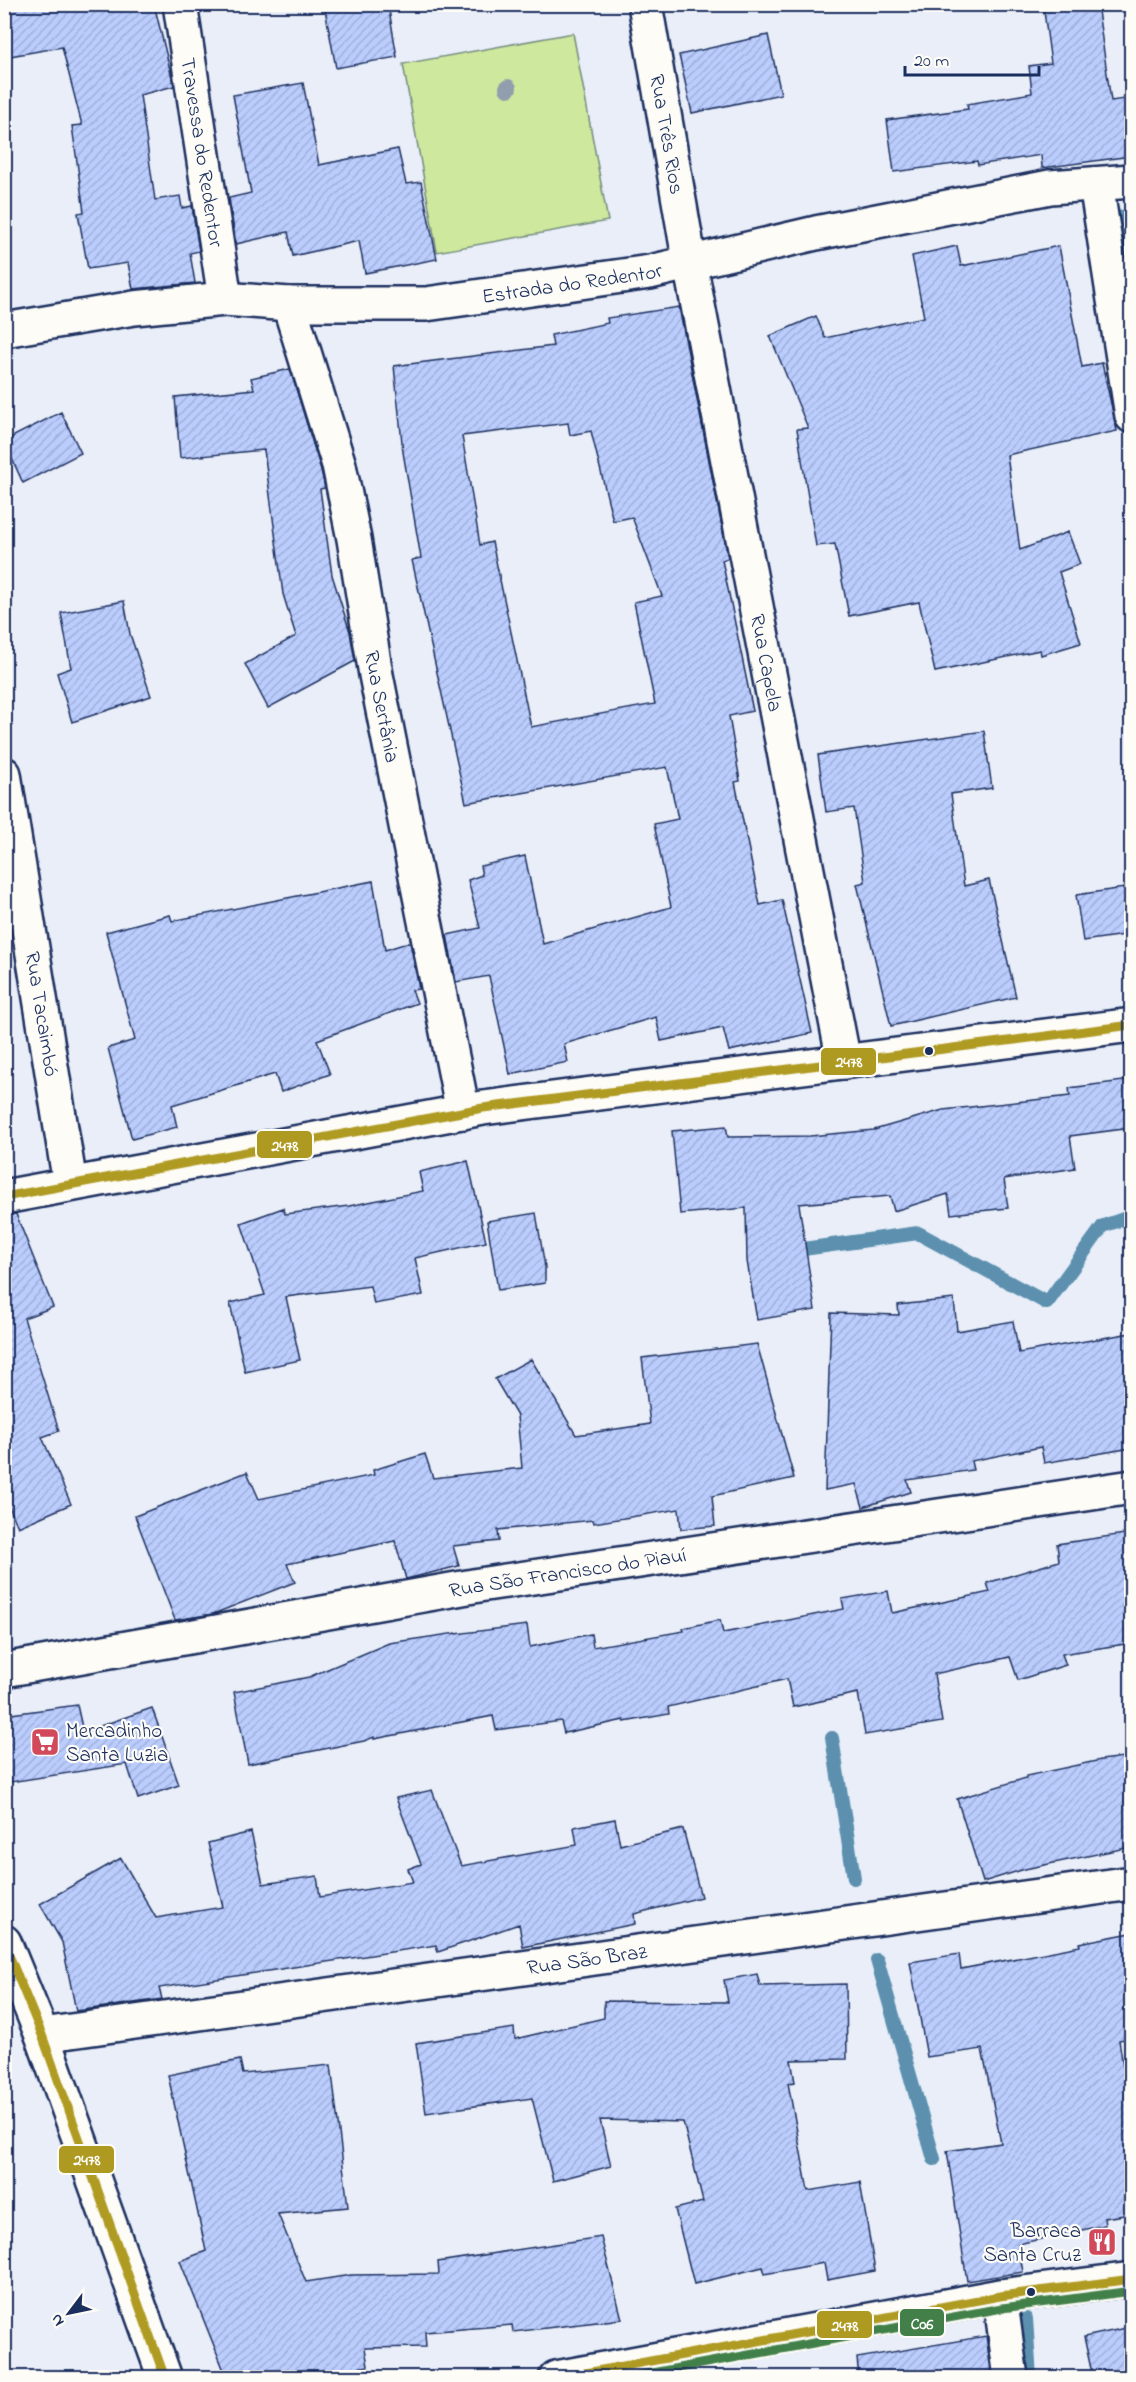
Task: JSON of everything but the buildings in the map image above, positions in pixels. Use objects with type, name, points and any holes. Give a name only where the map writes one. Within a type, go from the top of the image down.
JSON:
[{"type":"street","name":"Travessa do Redentor","points":[[180,4],[225,299]]},
{"type":"street","name":"Rua Três Rios","points":[[645,4],[690,264]]},
{"type":"street","name":"Estrada do Redentor","points":[[4,330],[135,308],[225,299],[289,304],[426,304],[650,272],[816,233],[1050,187],[1131,181]]},
{"type":"street","points":[[1096,184],[1131,416]]},
{"type":"street","name":"Rua Capela","points":[[690,264],[844,1062]]},
{"type":"street","name":"Rua Sertânia","points":[[289,304],[339,465],[376,675],[463,1112]]},
{"type":"street","name":"Rua Tacaimbó","points":[[4,774],[70,1184]]},
{"type":"street","points":[[4,1197],[463,1112],[1131,1025]]},
{"type":"street","name":"Rua São Francisco do Piauí","points":[[4,1670],[479,1585],[1131,1487]]},
{"type":"street","name":"Rua São Braz","points":[[42,2035],[1131,1883]]},
{"type":"street","points":[[4,1942],[42,2035],[165,2378]]},
{"type":"street","points":[[556,2378],[637,2370],[1000,2296],[1131,2279]]},
{"type":"street","points":[[1000,2296],[1011,2378]]},
{"type":"green space","points":[[573,33],[608,221],[437,252],[403,64]]},
{"type":"waterway","points":[[1132,215],[1118,218],[1125,266],[1132,294]]},
{"type":"waterway","points":[[789,1251],[918,1233],[1047,1303],[1103,1226],[1132,1216]]},
{"type":"waterway","points":[[832,1738],[854,1878]]},
{"type":"waterway","points":[[877,1960],[934,2159]]},
{"type":"waterway","points":[[1026,2319],[1030,2378]]},
{"type":"transit line","name":"2478","points":[[4,1197],[483,1108],[1132,1025]]},
{"type":"transit line","name":"2478","points":[[4,1943],[42,2035],[165,2378]]},
{"type":"transit line","name":"2478","points":[[559,2378],[1000,2296],[1132,2279]]},
{"type":"transit line","name":"C06","points":[[625,2378],[1002,2308],[1132,2291]]},
{"type":"place","name":"Mercadinho Santa Luzia","points":[[45,1742]]},
{"type":"place","name":"Barraca Santa Cruz","points":[[1102,2242]]}]
